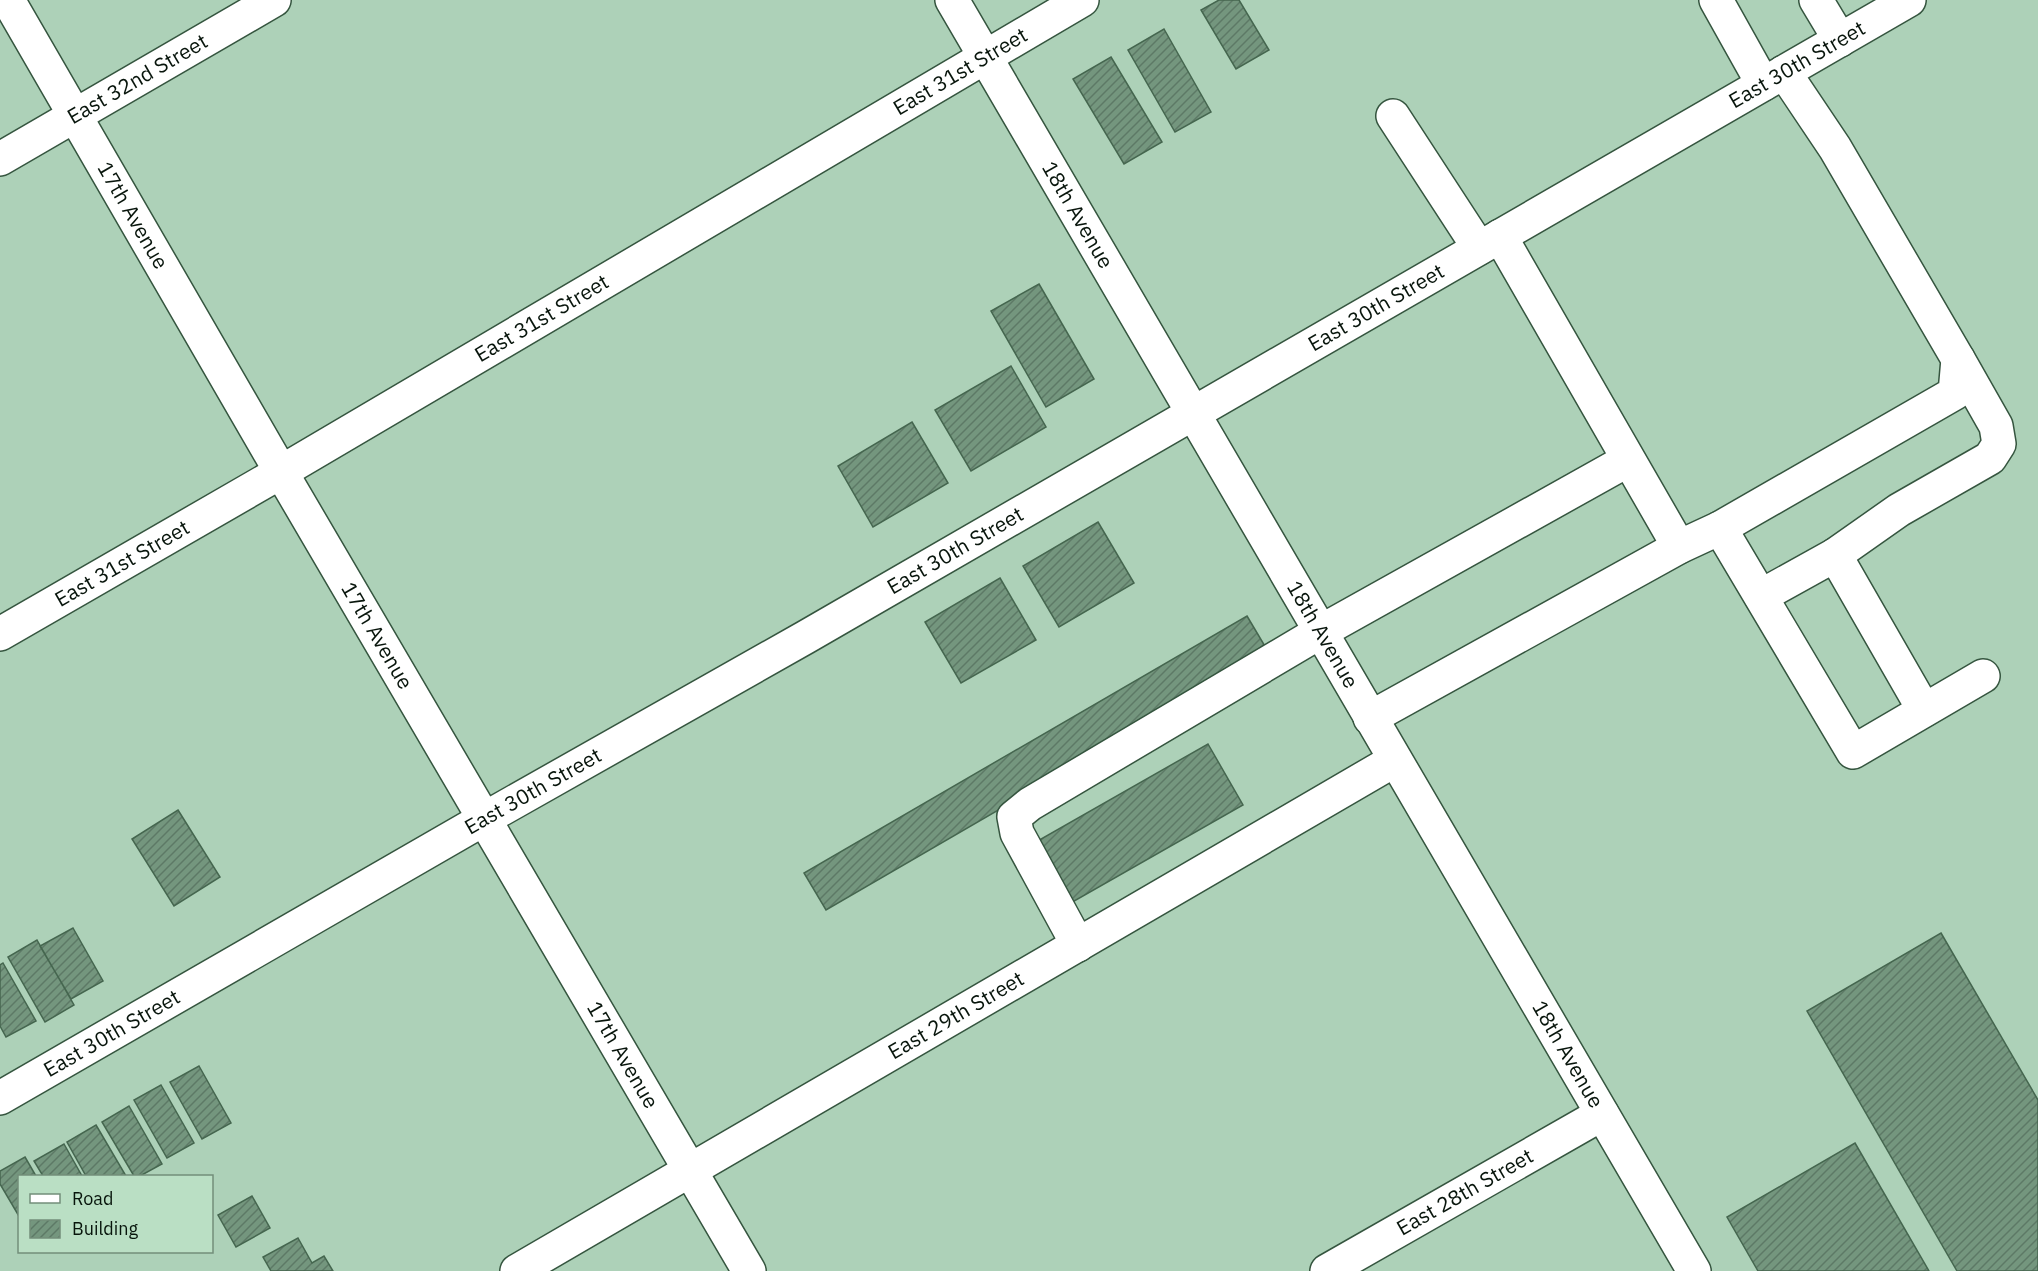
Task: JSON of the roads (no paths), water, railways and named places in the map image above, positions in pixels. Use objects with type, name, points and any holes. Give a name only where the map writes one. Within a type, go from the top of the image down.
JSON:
[{"type":"street","name":"17th Avenue","points":[[8,0],[748,1271]]},
{"type":"street","name":"East 32nd Street","points":[[0,159],[274,0]]},
{"type":"street","name":"18th Avenue","points":[[951,0],[1694,1271]]},
{"type":"street","name":"East 31st Street","points":[[0,634],[281,472],[1082,0]]},
{"type":"street","points":[[1716,0],[1774,78],[1835,148],[1996,426],[1999,444],[1990,458],[1899,510],[1834,555],[1761,596]]},
{"type":"street","points":[[1816,0],[1840,40]]},
{"type":"street","name":"East 30th Street","points":[[0,1098],[1909,0]]},
{"type":"street","points":[[1393,116],[1490,242],[1628,460],[1679,547]]},
{"type":"street","points":[[1370,718],[1679,547],[1720,528],[1955,393],[1958,359]]},
{"type":"street","points":[[1078,945],[1017,833],[1014,817],[1030,804],[1320,632],[1628,460]]},
{"type":"street","points":[[1720,528],[1853,752],[1983,676]]},
{"type":"street","points":[[1834,555],[1924,711]]},
{"type":"street","name":"East 29th Street","points":[[517,1271],[1395,760]]},
{"type":"street","name":"East 28th Street","points":[[1327,1271],[1602,1114]]}]
